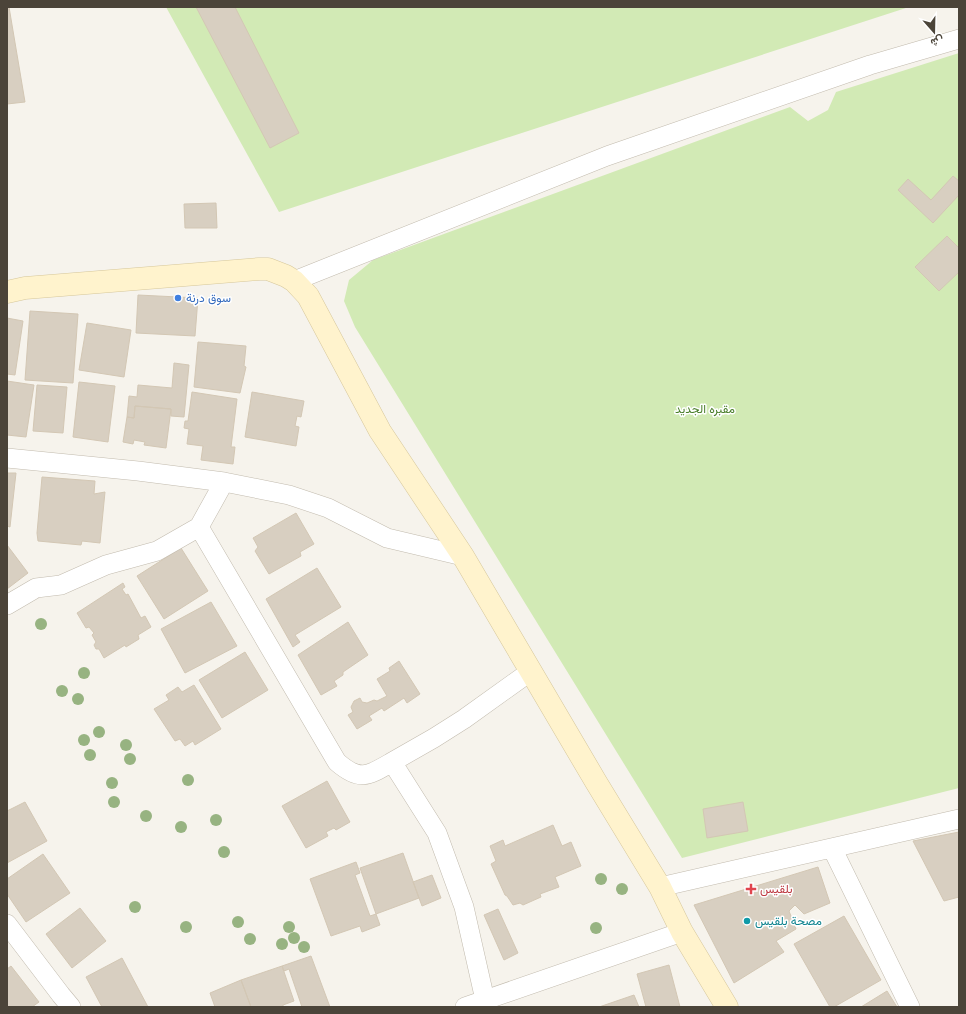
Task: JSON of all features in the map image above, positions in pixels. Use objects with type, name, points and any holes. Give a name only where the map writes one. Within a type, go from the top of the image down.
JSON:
[{"type":"main road","points":[[13,289],[259,269],[268,269],[277,272],[294,281],[308,296],[380,431],[463,556],[660,886],[682,932],[727,1007]]},
{"type":"street","points":[[294,281],[607,156],[870,65],[959,39]]},
{"type":"street","points":[[7,458],[138,471],[224,482],[289,495],[328,508],[387,538],[463,556]]},
{"type":"street","points":[[7,605],[36,588],[60,585],[106,565],[157,551],[199,527],[224,482]]},
{"type":"street","points":[[199,527],[337,762],[348,772],[361,776],[373,773],[464,719],[531,671]]},
{"type":"street","points":[[392,762],[437,833],[464,907],[485,1000]]},
{"type":"street","points":[[660,886],[959,819]]},
{"type":"street","points":[[832,848],[910,1007]]},
{"type":"street","points":[[7,924],[71,1007]]},
{"type":"street","points":[[465,1007],[682,932]]},
{"type":"green space","points":[[166,7],[909,7],[279,212]]},
{"type":"green space","name":"مقبره الجديد","points":[[959,53],[959,788],[682,858],[355,327],[344,301],[349,280],[373,260],[790,107],[808,121],[828,110],[836,92]]},
{"type":"building","points":[[7,7],[9,7],[25,102],[7,104]]},
{"type":"building","points":[[196,7],[235,7],[299,133],[270,148]]},
{"type":"building","points":[[953,176],[959,181],[959,195],[933,223],[898,190],[908,179],[931,200]]},
{"type":"building","points":[[216,203],[217,228],[185,228],[184,204]]},
{"type":"building","points":[[947,236],[959,248],[959,272],[939,291],[915,267]]},
{"type":"building","points":[[138,295],[198,298],[195,336],[136,333]]},
{"type":"building","points":[[30,311],[78,314],[73,383],[25,380]]},
{"type":"building","points":[[7,318],[23,321],[15,375],[7,374]]},
{"type":"building","points":[[87,323],[131,330],[124,377],[79,370]]},
{"type":"building","points":[[198,342],[246,346],[244,366],[246,367],[240,393],[194,387]]},
{"type":"building","points":[[174,363],[189,365],[184,417],[171,416],[171,409],[135,406],[134,418],[127,417],[129,396],[137,397],[138,385],[172,388]]},
{"type":"building","points":[[7,381],[34,385],[26,437],[7,435]]},
{"type":"building","points":[[79,382],[115,386],[108,442],[73,437]]},
{"type":"building","points":[[37,385],[67,387],[63,433],[33,431]]},
{"type":"building","points":[[192,392],[237,399],[231,447],[235,447],[233,464],[201,460],[203,446],[187,444],[189,429],[184,428],[185,421],[188,421]]},
{"type":"building","points":[[252,392],[304,401],[301,417],[297,416],[295,426],[299,427],[296,446],[245,437]]},
{"type":"building","points":[[135,406],[171,409],[166,448],[144,445],[145,442],[134,440],[133,444],[123,442],[127,417],[134,418]]},
{"type":"building","points":[[7,473],[16,473],[10,527],[7,526]]},
{"type":"building","points":[[42,477],[95,481],[94,494],[105,492],[100,543],[82,541],[81,545],[38,541],[37,533]]},
{"type":"building","points":[[296,513],[314,544],[300,552],[301,556],[269,574],[255,551],[258,547],[253,538]]},
{"type":"building","points":[[7,545],[28,573],[7,589]]},
{"type":"building","points":[[181,548],[208,591],[164,619],[137,576]]},
{"type":"building","points":[[317,568],[341,607],[295,635],[300,642],[293,647],[266,599]]},
{"type":"building","points":[[123,583],[125,587],[122,589],[126,595],[128,594],[141,618],[145,616],[151,627],[138,635],[139,639],[126,647],[125,645],[104,658],[99,649],[96,649],[94,645],[96,642],[92,635],[94,633],[89,627],[86,628],[77,613]]},
{"type":"building","points":[[211,602],[237,646],[185,673],[161,629]]},
{"type":"building","points":[[348,622],[368,655],[343,672],[343,675],[334,681],[337,686],[321,695],[298,655]]},
{"type":"building","points":[[245,652],[268,690],[222,718],[199,680]]},
{"type":"building","points":[[399,661],[420,694],[407,703],[404,698],[384,711],[382,708],[369,716],[372,720],[357,729],[348,715],[353,712],[351,707],[354,701],[360,698],[362,702],[367,703],[374,700],[377,701],[387,696],[377,679],[390,671],[389,668]]},
{"type":"building","points":[[194,685],[221,729],[195,745],[193,741],[185,746],[180,739],[175,741],[154,709],[169,700],[166,695],[178,687],[182,692]]},
{"type":"building","points":[[327,781],[350,822],[336,830],[334,828],[326,832],[328,836],[306,848],[282,806]]},
{"type":"building","points":[[25,802],[47,841],[7,863],[7,811]]},
{"type":"building","points":[[743,802],[748,831],[707,838],[703,809]]},
{"type":"building","points":[[553,825],[562,846],[571,842],[581,866],[555,877],[559,887],[540,894],[541,897],[523,905],[520,903],[513,905],[505,895],[491,864],[496,861],[490,846],[503,840],[505,846]]},
{"type":"building","points":[[959,832],[959,897],[944,901],[913,841]]},
{"type":"building","points":[[403,853],[419,898],[376,914],[360,868]]},
{"type":"building","points":[[43,854],[70,893],[26,922],[7,894],[7,879]]},
{"type":"building","points":[[356,862],[360,873],[355,875],[370,916],[376,914],[380,925],[362,932],[360,926],[331,936],[310,879]]},
{"type":"building","name":"مصحة بلقيس","points":[[818,867],[830,903],[804,914],[795,905],[789,911],[796,929],[776,941],[784,952],[734,983],[694,905]]},
{"type":"building","points":[[432,875],[441,898],[422,906],[413,882]]},
{"type":"building","points":[[80,908],[106,941],[72,968],[46,934]]},
{"type":"building","points":[[498,909],[518,953],[504,960],[484,915]]},
{"type":"building","points":[[844,916],[881,980],[834,1007],[830,1007],[794,944]]},
{"type":"building","points":[[311,956],[330,1007],[302,1007],[289,969],[284,971],[282,966]]},
{"type":"building","points":[[122,958],[148,1007],[102,1007],[86,977]]},
{"type":"building","points":[[669,965],[680,1007],[646,1007],[637,974]]},
{"type":"building","points":[[11,966],[39,1002],[32,1007],[7,1007],[7,969]]},
{"type":"building","points":[[282,966],[294,1001],[283,1005],[283,1007],[251,1007],[241,980]]},
{"type":"building","points":[[241,980],[251,1007],[215,1007],[210,993]]},
{"type":"building","points":[[887,991],[897,1007],[861,1007]]},
{"type":"building","points":[[634,995],[639,1007],[599,1007]]},
{"type":"place","name":"سوق درنة","points":[[178,298]]},
{"type":"place","name":"بلقيس","points":[[751,889]]},
{"type":"place","name":"مصحة بلقيس","points":[[747,921]]}]
